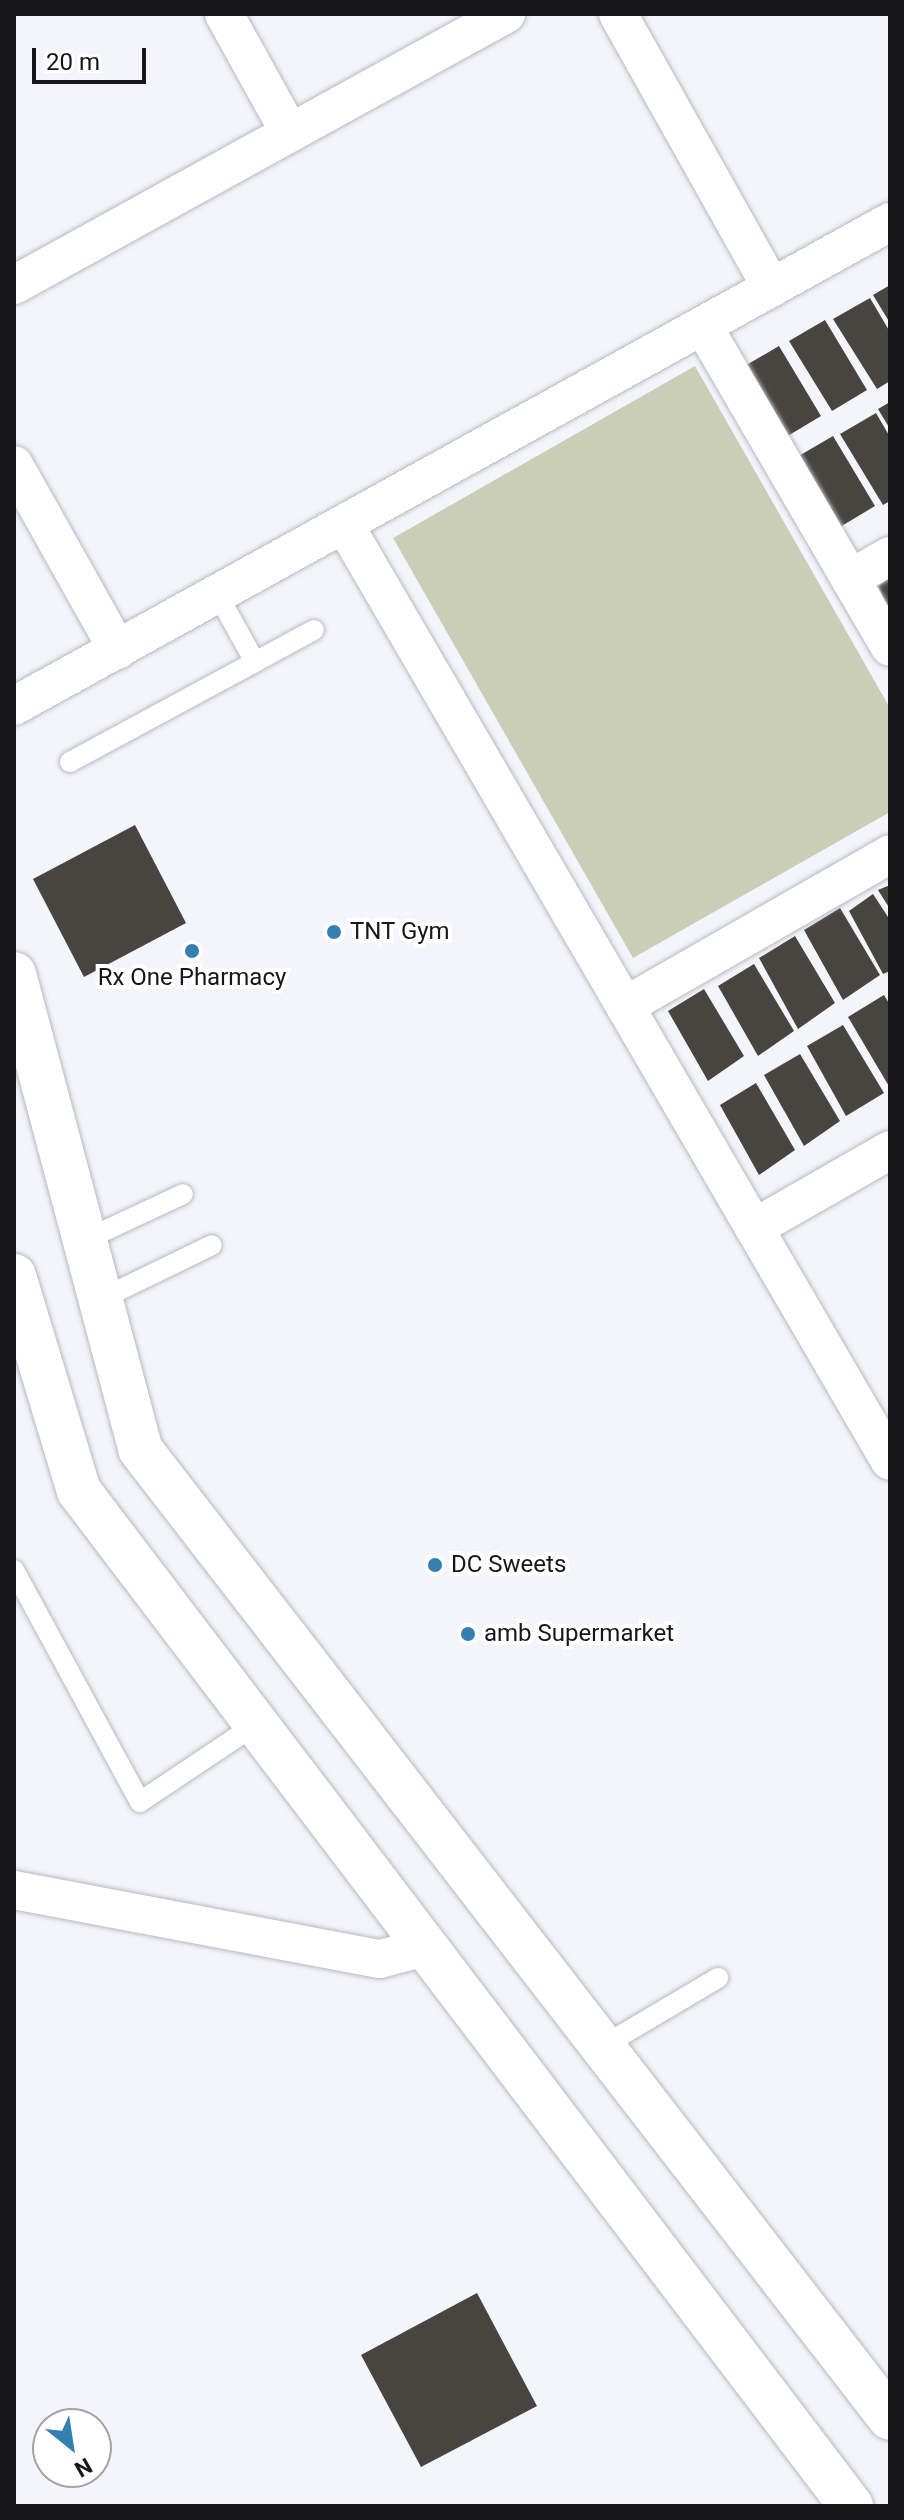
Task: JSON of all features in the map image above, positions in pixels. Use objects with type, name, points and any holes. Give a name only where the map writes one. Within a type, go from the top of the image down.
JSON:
[{"type":"street","points":[[224,14],[290,133]]},
{"type":"street","points":[[14,285],[506,14]]},
{"type":"street","points":[[618,14],[772,288]]},
{"type":"street","points":[[14,706],[890,222]]},
{"type":"street","points":[[703,326],[890,647]]},
{"type":"street","points":[[14,465],[118,650]]},
{"type":"street","points":[[344,524],[890,1461]]},
{"type":"street","points":[[850,579],[890,556]]},
{"type":"street","points":[[625,1006],[890,854]]},
{"type":"street","points":[[14,974],[140,1449],[890,2418]]},
{"type":"street","points":[[754,1228],[890,1150]]},
{"type":"street","points":[[14,1276],[79,1491],[851,2506]]},
{"type":"street","points":[[14,1890],[380,1959],[425,1947]]},
{"type":"lane","points":[[218,595],[255,662]]},
{"type":"lane","points":[[70,762],[314,630]]},
{"type":"lane","points":[[85,1240],[183,1194]]},
{"type":"lane","points":[[101,1299],[212,1245]]},
{"type":"lane","points":[[14,1570],[140,1802],[255,1725]]},
{"type":"lane","points":[[603,2046],[718,1978]]},
{"type":"green space","points":[[695,366],[890,708],[890,812],[633,958],[393,538]]},
{"type":"building","points":[[890,285],[890,323],[873,295]]},
{"type":"building","points":[[870,298],[890,332],[890,381],[877,389],[833,319]]},
{"type":"building","points":[[825,320],[867,390],[832,411],[789,341]]},
{"type":"building","points":[[779,346],[821,416],[786,437],[743,367]]},
{"type":"building","points":[[890,402],[890,429],[878,409]]},
{"type":"building","points":[[876,413],[890,437],[890,501],[883,505],[840,434]]},
{"type":"building","points":[[833,436],[875,506],[840,527],[797,457]]},
{"type":"building","points":[[890,578],[890,611],[878,586]]},
{"type":"building","points":[[135,825],[186,923],[84,977],[33,879]]},
{"type":"building","points":[[890,885],[890,909],[878,890]]},
{"type":"building","points":[[873,894],[890,920],[890,971],[883,974],[849,911]]},
{"type":"building","points":[[840,908],[880,975],[843,1000],[804,930]]},
{"type":"building","points":[[795,936],[835,1003],[798,1029],[759,958]]},
{"type":"building","points":[[754,964],[794,1031],[758,1056],[718,986]]},
{"type":"building","points":[[704,989],[744,1056],[708,1081],[668,1011]]},
{"type":"building","points":[[884,995],[890,1005],[890,1088],[848,1017]]},
{"type":"building","points":[[843,1025],[884,1093],[846,1116],[807,1046]]},
{"type":"building","points":[[800,1054],[840,1121],[804,1146],[764,1075]]},
{"type":"building","points":[[756,1083],[795,1150],[759,1175],[720,1105]]},
{"type":"building","points":[[477,2293],[537,2406],[421,2467],[361,2355]]},
{"type":"place","name":"TNT Gym","points":[[334,932]]},
{"type":"place","name":"Rx One Pharmacy","points":[[192,951]]},
{"type":"place","name":"DC Sweets","points":[[435,1565]]},
{"type":"place","name":"amb Supermarket","points":[[468,1634]]}]
